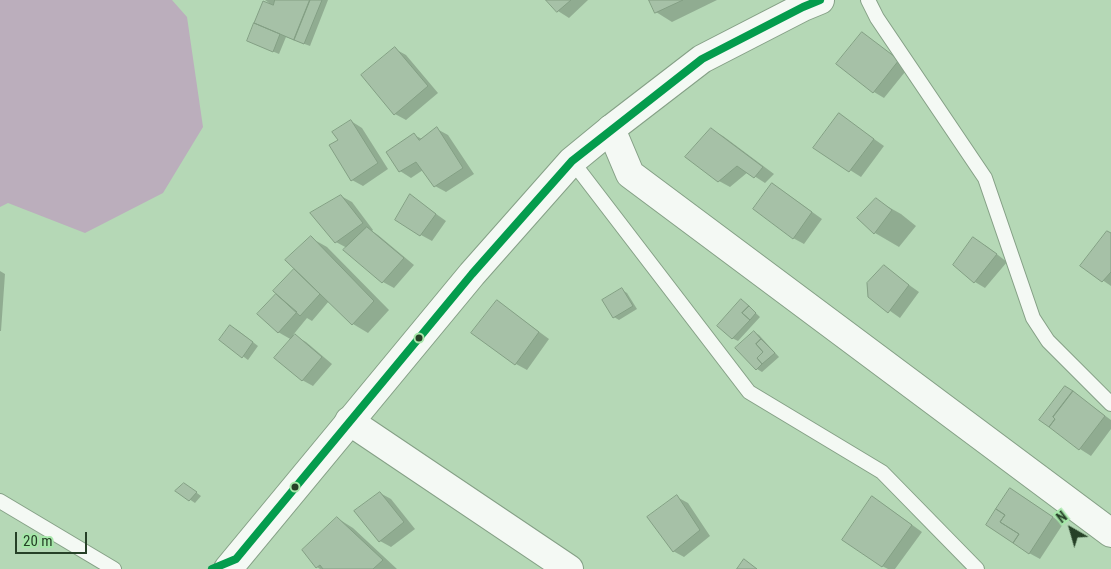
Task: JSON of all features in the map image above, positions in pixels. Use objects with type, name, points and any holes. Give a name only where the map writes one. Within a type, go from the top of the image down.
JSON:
[{"type":"street","points":[[232,564],[472,274],[572,161],[702,59],[808,2]]},
{"type":"street","points":[[611,129],[630,174],[1111,533]]},
{"type":"street","points":[[349,421],[569,569]]},
{"type":"lane","points":[[868,0],[877,18],[985,178],[1033,318],[1048,341],[1111,404]]},
{"type":"lane","points":[[572,161],[749,392],[882,472],[977,569]]},
{"type":"lane","points":[[0,501],[114,569]]},
{"type":"shaded area","points":[[0,0],[172,0],[187,17],[203,127],[163,193],[85,233],[8,203],[0,207]]},
{"type":"building","points":[[275,0],[310,0],[294,40],[254,23],[263,1],[273,5]]},
{"type":"building","points":[[310,0],[322,0],[304,44],[294,40]]},
{"type":"building","points":[[546,0],[571,0],[557,12]]},
{"type":"building","points":[[649,0],[683,0],[655,13]]},
{"type":"building","points":[[254,23],[280,34],[273,52],[247,41]]},
{"type":"building","points":[[862,32],[899,60],[873,93],[836,64]]},
{"type":"building","points":[[395,47],[428,86],[394,115],[361,75]]},
{"type":"building","points":[[839,113],[874,139],[849,172],[813,148]]},
{"type":"building","points":[[351,120],[378,163],[351,181],[329,145],[338,140],[332,132]]},
{"type":"building","points":[[437,127],[463,168],[434,187],[416,162],[399,172],[386,152],[414,133],[419,140]]},
{"type":"building","points":[[711,128],[763,167],[754,178],[737,166],[718,182],[685,157]]},
{"type":"building","points":[[772,183],[812,212],[793,239],[753,209]]},
{"type":"building","points":[[410,194],[436,214],[420,236],[395,220]]},
{"type":"building","points":[[341,195],[363,223],[335,243],[310,213]]},
{"type":"building","points":[[876,198],[892,210],[874,234],[857,218]]},
{"type":"building","points":[[367,227],[404,258],[382,283],[343,250]]},
{"type":"building","points":[[1107,231],[1111,233],[1111,272],[1102,282],[1080,266]]},
{"type":"building","points":[[311,236],[374,301],[352,325],[285,260]]},
{"type":"building","points":[[973,237],[997,254],[974,283],[953,265]]},
{"type":"building","points":[[884,265],[909,285],[888,313],[868,297],[867,283]]},
{"type":"building","points":[[294,269],[320,294],[300,316],[273,291]]},
{"type":"building","points":[[622,288],[633,306],[613,318],[602,300]]},
{"type":"building","points":[[276,294],[297,312],[278,333],[257,314]]},
{"type":"building","points":[[741,299],[749,306],[742,313],[750,320],[732,339],[717,326]]},
{"type":"building","points":[[497,300],[539,332],[515,365],[471,333]]},
{"type":"building","points":[[749,306],[756,313],[750,320],[742,313]]},
{"type":"building","points":[[230,325],[253,342],[242,358],[219,340]]},
{"type":"building","points":[[754,331],[761,339],[756,344],[763,352],[757,358],[762,364],[756,370],[735,348]]},
{"type":"building","points":[[295,334],[322,357],[302,381],[274,358]]},
{"type":"building","points":[[761,339],[775,353],[762,364],[757,358],[763,352],[756,344]]},
{"type":"building","points":[[1065,386],[1073,391],[1053,417],[1055,419],[1049,427],[1039,420]]},
{"type":"building","points":[[1073,391],[1105,416],[1079,450],[1049,427],[1055,419],[1053,417]]},
{"type":"building","points":[[184,483],[197,492],[189,501],[175,491]]},
{"type":"building","points":[[1010,488],[1053,517],[1029,554],[1013,543],[1019,534],[1000,522],[1005,515],[996,509]]},
{"type":"building","points":[[380,492],[404,522],[379,542],[354,511]]},
{"type":"building","points":[[677,495],[700,530],[673,552],[647,517]]},
{"type":"building","points":[[872,496],[912,525],[882,567],[842,540]]},
{"type":"building","points":[[996,509],[1005,515],[1000,522],[1019,534],[1013,543],[986,525]]},
{"type":"building","points":[[337,517],[383,560],[373,569],[323,569],[320,565],[316,568],[302,550]]},
{"type":"building","points":[[744,559],[757,569],[737,569]]},
{"type":"transit line","points":[[212,569],[236,559],[472,274],[572,161],[702,59],[820,0]]}]
